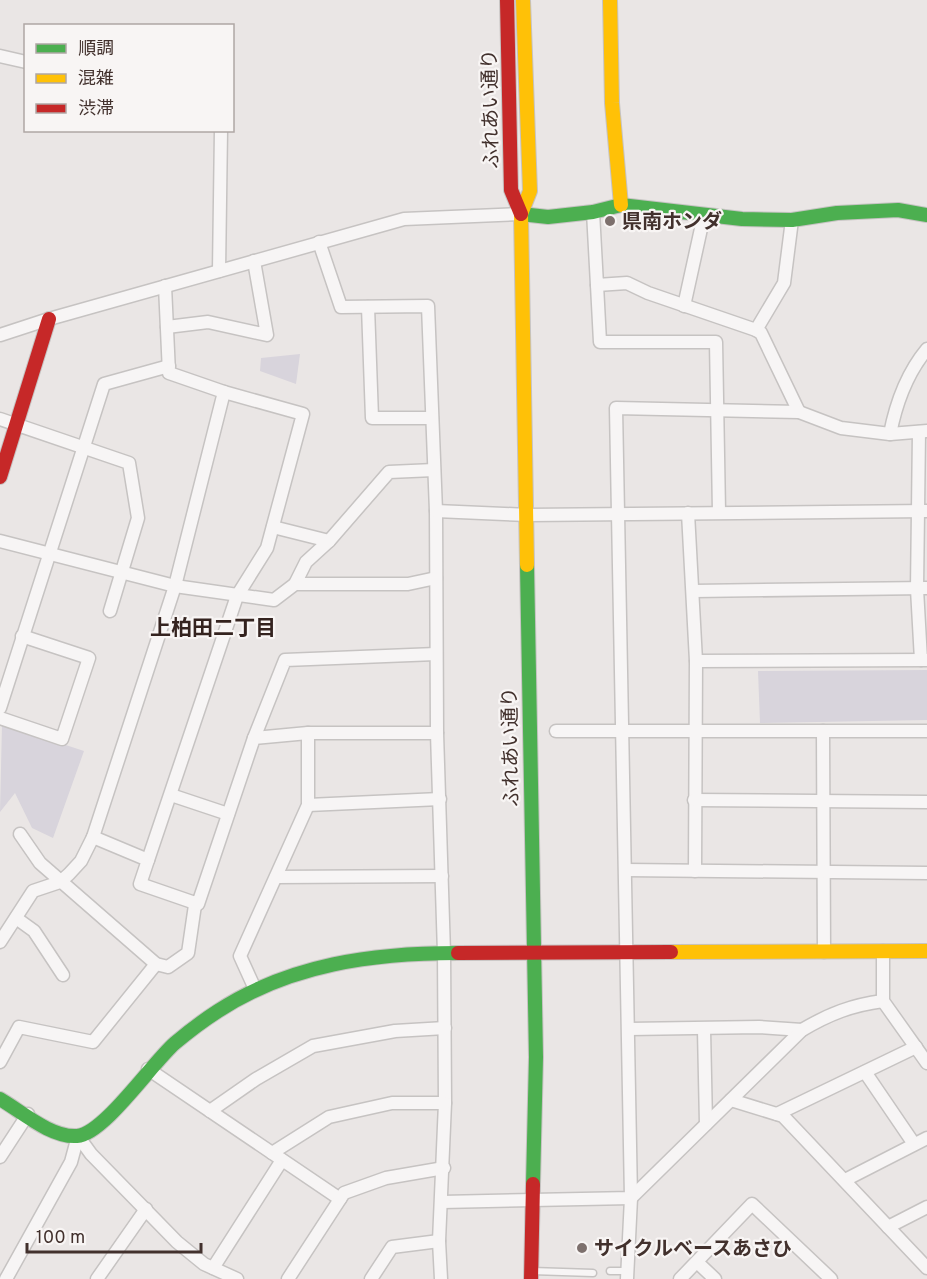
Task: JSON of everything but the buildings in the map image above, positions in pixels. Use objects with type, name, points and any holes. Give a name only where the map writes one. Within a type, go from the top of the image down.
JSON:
[{"type":"street","name":"ふれあい通り","points":[[507,0],[511,190],[521,214],[528,515],[529,733],[536,1057],[531,1275]]},
{"type":"street","name":"ふれあい通り","points":[[521,214],[530,191],[523,0]]},
{"type":"street","points":[[610,0],[613,126],[621,205]]},
{"type":"street","points":[[0,56],[24,62]]},
{"type":"street","points":[[219,271],[221,132]]},
{"type":"street","points":[[0,335],[49,319],[404,219],[521,214],[548,217],[593,212],[621,205],[704,215],[792,220],[837,213],[898,210],[927,215]]},
{"type":"street","points":[[593,212],[600,342],[716,342],[719,512]]},
{"type":"street","points":[[684,306],[704,215]]},
{"type":"street","points":[[756,330],[784,284],[792,220]]},
{"type":"street","points":[[319,242],[341,307],[428,306],[436,511],[437,733],[444,953],[445,1103],[444,1168],[439,1241],[441,1279]]},
{"type":"street","points":[[167,327],[208,322],[267,335],[254,261]]},
{"type":"street","points":[[597,285],[627,283],[761,333],[799,412]]},
{"type":"street","points":[[165,286],[169,373],[224,392],[303,414],[267,548],[237,596],[140,884],[195,905]]},
{"type":"street","points":[[368,307],[372,418],[432,418]]},
{"type":"street","points":[[0,477],[49,319]]},
{"type":"street","points":[[890,434],[896,406],[918,360],[927,349]]},
{"type":"street","points":[[0,708],[104,384],[169,366]]},
{"type":"street","points":[[0,942],[33,891],[60,882],[81,861],[93,837],[175,586],[224,392]]},
{"type":"street","points":[[627,1275],[631,1198],[629,1029],[616,408],[799,412],[841,428],[890,434],[923,431],[924,660],[696,661]]},
{"type":"street","points":[[0,419],[129,463],[138,518],[110,611]]},
{"type":"street","points":[[0,542],[47,556],[175,586],[274,600],[295,584],[306,562],[329,541],[389,472],[434,470]]},
{"type":"street","points":[[436,511],[528,515],[924,512]]},
{"type":"street","points":[[688,513],[696,661],[695,871]]},
{"type":"street","points":[[273,527],[329,541]]},
{"type":"street","points":[[295,584],[408,584],[436,578]]},
{"type":"street","points":[[694,591],[922,589]]},
{"type":"street","points":[[0,718],[62,739],[89,658],[22,636]]},
{"type":"street","points":[[20,834],[40,864],[60,882],[156,964],[168,967],[188,953],[195,905],[200,902],[254,738],[285,660],[436,654]]},
{"type":"street","points":[[556,731],[927,731]]},
{"type":"street","points":[[824,731],[824,952]]},
{"type":"street","points":[[254,738],[308,733],[437,733]]},
{"type":"street","points":[[255,989],[240,956],[309,805],[308,733]]},
{"type":"street","points":[[171,795],[228,814]]},
{"type":"street","points":[[309,805],[440,799]]},
{"type":"street","points":[[694,800],[927,802]]},
{"type":"street","points":[[93,837],[148,860]]},
{"type":"street","points":[[626,870],[927,873]]},
{"type":"street","points":[[276,877],[442,876]]},
{"type":"street","points":[[16,918],[34,931],[63,975]]},
{"type":"street","points":[[883,951],[883,1001],[927,1063]]},
{"type":"street","points":[[0,1098],[58,1133],[78,1136],[98,1127],[148,1069],[194,1027],[255,989],[300,971],[345,960],[444,953],[927,951]]},
{"type":"street","points":[[0,1062],[19,1027],[93,1042],[156,964]]},
{"type":"street","points":[[442,1202],[631,1198],[802,1030],[855,1004],[883,1001]]},
{"type":"street","points":[[629,1029],[704,1030],[759,1027],[802,1030]]},
{"type":"street","points":[[210,1111],[256,1079],[313,1046],[395,1031],[445,1028]]},
{"type":"street","points":[[704,1030],[706,1124]]},
{"type":"street","points":[[777,1114],[916,1047]]},
{"type":"street","points":[[148,1069],[340,1199]]},
{"type":"street","points":[[866,1071],[914,1144]]},
{"type":"street","points":[[731,1100],[783,1116],[927,1268]]},
{"type":"street","points":[[203,1279],[208,1266],[277,1156],[329,1117],[392,1103],[445,1103]]},
{"type":"street","points":[[0,1157],[28,1114]]},
{"type":"street","points":[[78,1136],[91,1154],[177,1242],[208,1266],[237,1279]]},
{"type":"street","points":[[6,1279],[71,1162],[78,1136]]},
{"type":"street","points":[[845,1180],[927,1138]]},
{"type":"street","points":[[288,1279],[344,1193],[386,1178],[444,1168]]},
{"type":"street","points":[[680,1279],[752,1203],[831,1279]]},
{"type":"street","points":[[888,1227],[927,1206]]},
{"type":"street","points":[[97,1279],[146,1209]]},
{"type":"street","points":[[371,1279],[392,1247],[439,1241]]},
{"type":"street","points":[[697,1262],[715,1279]]},
{"type":"lane","points":[[610,1271],[627,1275]]},
{"type":"lane","points":[[531,1275],[593,1272]]},
{"type":"shaded area","points":[[300,354],[296,384],[260,371],[261,358]]},
{"type":"shaded area","points":[[927,670],[927,720],[760,723],[758,671]]},
{"type":"shaded area","points":[[2,724],[84,751],[53,838],[32,828],[15,793],[0,812]]},
{"type":"traffic: fast","points":[[521,214],[548,217],[593,212],[621,205],[742,219],[792,220],[837,213],[898,210],[927,215]]},
{"type":"traffic: fast","points":[[527,565],[536,1057],[533,1184]]},
{"type":"traffic: fast","points":[[0,1099],[57,1133],[77,1136],[88,1132],[114,1111],[175,1043],[196,1026],[246,995],[274,982],[334,964],[395,955],[458,953]]},
{"type":"traffic: slow","points":[[521,214],[530,191],[523,0]]},
{"type":"traffic: slow","points":[[610,0],[612,103],[621,205]]},
{"type":"traffic: slow","points":[[521,214],[527,565]]},
{"type":"traffic: slow","points":[[671,952],[927,951]]},
{"type":"traffic: jam","points":[[507,0],[511,190],[521,214]]},
{"type":"traffic: jam","points":[[0,477],[49,319]]},
{"type":"traffic: jam","points":[[458,953],[671,952]]},
{"type":"traffic: jam","points":[[531,1279],[533,1184]]},
{"type":"place","name":"県南ホンダ","points":[[610,221]]},
{"type":"place","name":"サイクルベースあさひ","points":[[582,1248]]},
{"type":"district","name":"上柏田二丁目","points":[[213,628]]}]
